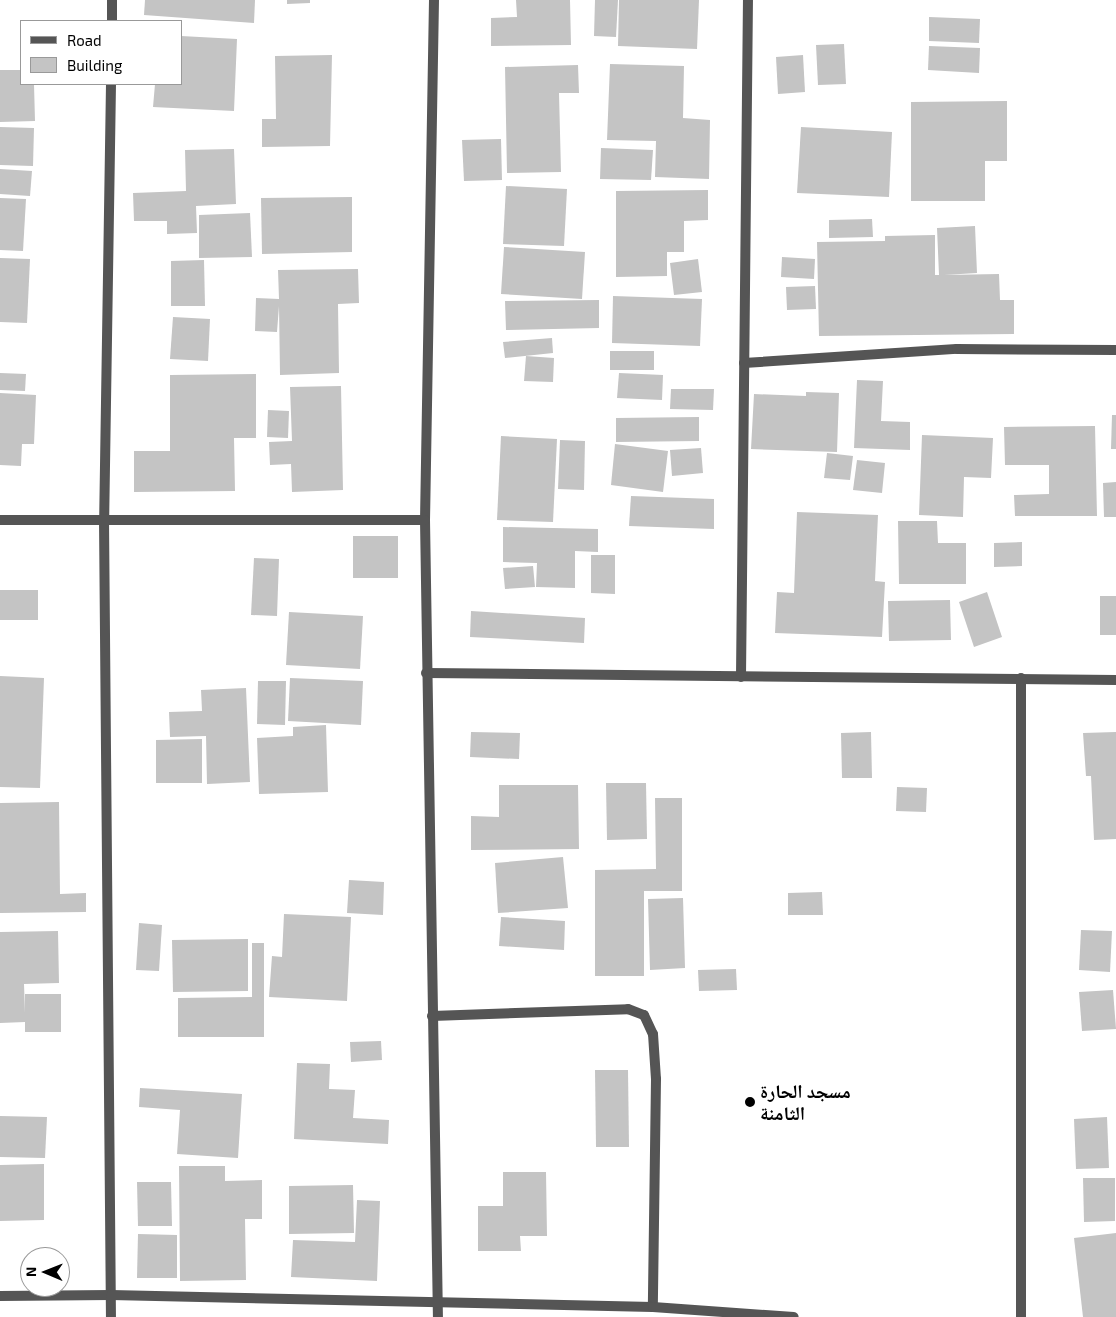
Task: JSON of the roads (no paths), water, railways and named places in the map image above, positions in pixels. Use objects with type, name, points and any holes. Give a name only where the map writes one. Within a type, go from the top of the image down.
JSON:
[{"type":"street","points":[[112,0],[112,20]]},
{"type":"street","points":[[434,0],[425,520],[438,1317]]},
{"type":"street","points":[[741,677],[748,0]]},
{"type":"street","points":[[111,85],[104,520],[111,1317]]},
{"type":"street","points":[[744,363],[956,349],[1116,350]]},
{"type":"street","points":[[0,520],[425,520]]},
{"type":"street","points":[[426,673],[1116,680]]},
{"type":"street","points":[[1021,678],[1021,1317]]},
{"type":"street","points":[[432,1016],[628,1009],[644,1015],[653,1034],[656,1079],[653,1307]]},
{"type":"street","points":[[0,1296],[111,1296],[653,1307],[794,1317]]},
{"type":"place","name":"مسجد الحارة الثامنة","points":[[750,1102]]}]
